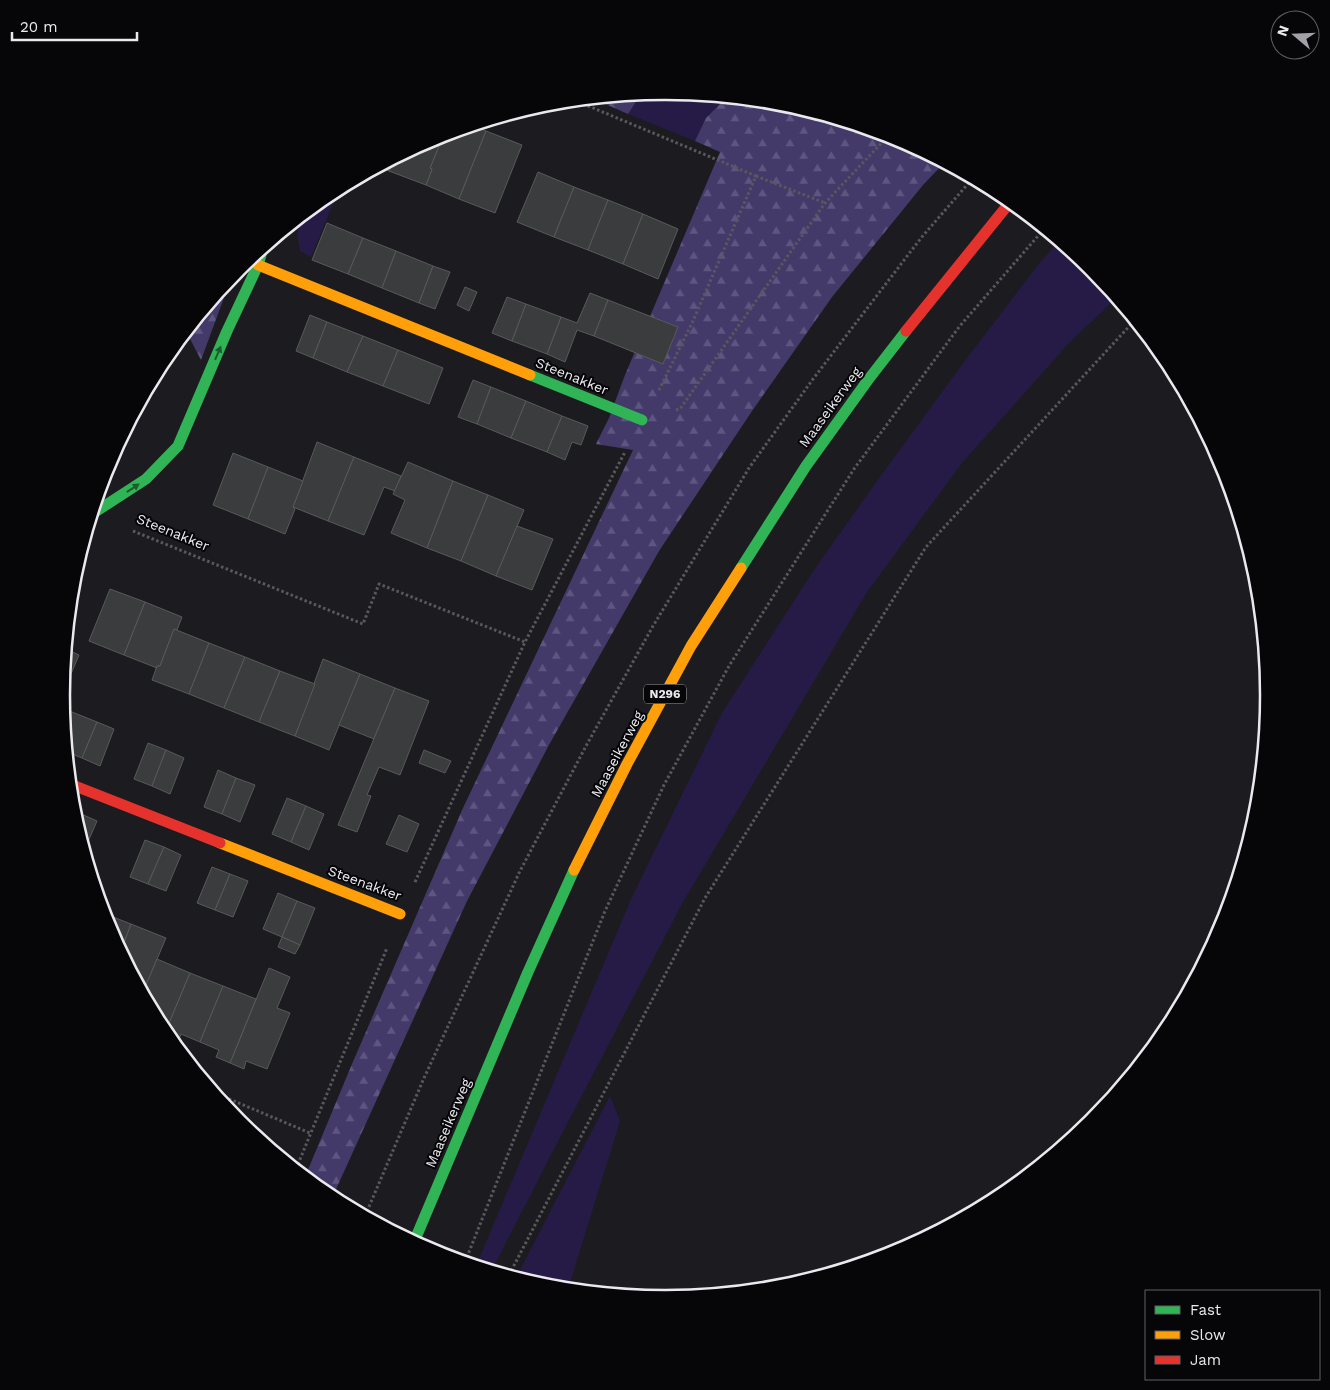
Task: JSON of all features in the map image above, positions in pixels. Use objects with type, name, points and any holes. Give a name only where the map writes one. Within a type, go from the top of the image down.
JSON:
[{"type":"main road","name":"Maaseikerweg","points":[[417,1236],[566,887],[627,764],[691,646],[806,466],[932,296],[1006,207]]},
{"type":"main road","points":[[101,508],[146,479],[178,446],[260,260]]},
{"type":"main road","name":"Steenakker","points":[[258,265],[642,420]]},
{"type":"main road","name":"Steenakker","points":[[77,787],[400,914]]},
{"type":"path","points":[[586,105],[825,203]]},
{"type":"path","points":[[642,420],[680,409],[825,203],[883,141]]},
{"type":"path","points":[[642,420],[692,323],[756,176]]},
{"type":"path","points":[[468,1256],[605,911],[664,785],[729,666],[854,470],[959,327],[1040,234]]},
{"type":"path","points":[[512,1270],[706,898],[926,547],[1130,325]]},
{"type":"path","name":"Steenakker","points":[[400,914],[525,642],[581,532],[642,420]]},
{"type":"path","name":"Steenakker","points":[[128,530],[363,624],[379,584],[525,642]]},
{"type":"path","points":[[298,1163],[400,914]]},
{"type":"path","points":[[230,1100],[310,1133]]},
{"type":"shaded area","points":[[637,101],[721,103],[706,118],[695,141],[628,114]]},
{"type":"shaded area","points":[[335,200],[311,257],[300,251],[299,227]]},
{"type":"shaded area","points":[[1055,246],[1086,274],[1111,302],[1068,344],[962,463],[867,592],[683,902],[495,1265],[479,1260],[632,897],[722,713],[816,567],[964,362]]},
{"type":"shaded area","points":[[610,1096],[620,1121],[570,1282],[519,1272]]},
{"type":"green space","points":[[637,101],[628,114],[604,103]]},
{"type":"green space","points":[[721,103],[781,111],[819,120],[893,145],[940,168],[923,185],[832,297],[752,411],[659,551],[550,743],[467,901],[335,1191],[308,1170],[463,808],[633,450],[596,444],[609,418],[625,375],[720,152],[695,141],[706,118]]},
{"type":"green space","points":[[225,295],[201,360],[189,338]]},
{"type":"building","points":[[482,129],[486,131],[459,199],[426,185],[432,169],[430,168],[440,144]]},
{"type":"building","points":[[486,131],[522,145],[495,213],[459,199]]},
{"type":"building","points":[[440,144],[430,168],[432,169],[426,185],[389,171],[391,167],[402,161]]},
{"type":"building","points":[[538,172],[574,187],[554,237],[517,222]]},
{"type":"building","points":[[574,187],[608,200],[588,250],[554,237]]},
{"type":"building","points":[[608,200],[643,214],[623,264],[588,250]]},
{"type":"building","points":[[643,214],[678,229],[658,279],[623,264]]},
{"type":"building","points":[[327,223],[363,238],[348,274],[312,260]]},
{"type":"building","points":[[363,238],[396,251],[382,288],[348,274]]},
{"type":"building","points":[[396,251],[433,266],[419,303],[382,288]]},
{"type":"building","points":[[433,266],[450,272],[435,309],[419,303]]},
{"type":"building","points":[[465,287],[477,292],[469,311],[457,305]]},
{"type":"building","points":[[590,293],[608,300],[594,336],[577,330],[565,362],[547,354],[561,317],[577,323]]},
{"type":"building","points":[[507,297],[526,304],[512,341],[492,333]]},
{"type":"building","points":[[608,300],[678,327],[663,364],[594,336]]},
{"type":"building","points":[[526,304],[561,317],[547,354],[512,341]]},
{"type":"building","points":[[310,315],[327,322],[313,358],[296,351]]},
{"type":"building","points":[[327,322],[363,336],[347,372],[313,358]]},
{"type":"building","points":[[363,336],[398,350],[383,386],[347,372]]},
{"type":"building","points":[[398,350],[443,368],[429,404],[383,386]]},
{"type":"building","points":[[473,380],[491,387],[477,424],[458,417]]},
{"type":"building","points":[[491,387],[526,401],[511,438],[477,424]]},
{"type":"building","points":[[526,401],[562,416],[547,452],[511,438]]},
{"type":"building","points":[[562,416],[588,426],[581,445],[572,442],[565,460],[547,452]]},
{"type":"building","points":[[317,442],[354,457],[328,521],[293,507]]},
{"type":"building","points":[[233,453],[268,467],[248,519],[213,505]]},
{"type":"building","points":[[354,457],[401,476],[395,491],[384,487],[364,535],[328,521]]},
{"type":"building","points":[[408,462],[453,481],[427,548],[391,533],[405,500],[393,494]]},
{"type":"building","points":[[268,467],[303,481],[285,534],[248,519]]},
{"type":"building","points":[[453,481],[488,495],[461,561],[427,548]]},
{"type":"building","points":[[488,495],[524,510],[496,576],[461,561]]},
{"type":"building","points":[[517,526],[553,539],[532,590],[496,576]]},
{"type":"building","points":[[110,589],[145,602],[124,655],[89,641]]},
{"type":"building","points":[[145,602],[182,617],[177,630],[174,629],[160,666],[157,666],[157,668],[124,655]]},
{"type":"building","points":[[174,629],[209,643],[189,694],[152,680],[157,666],[160,666]]},
{"type":"building","points":[[209,643],[245,657],[224,708],[189,694]]},
{"type":"building","points":[[71,652],[79,655],[71,674]]},
{"type":"building","points":[[245,657],[280,671],[259,722],[224,708]]},
{"type":"building","points":[[323,659],[360,674],[329,750],[295,736]]},
{"type":"building","points":[[280,671],[315,684],[295,736],[259,722]]},
{"type":"building","points":[[360,674],[395,688],[374,739],[339,725]]},
{"type":"building","points":[[395,688],[429,701],[400,775],[379,767],[367,795],[371,796],[357,832],[338,825]]},
{"type":"building","points":[[70,711],[97,722],[82,758],[73,754]]},
{"type":"building","points":[[97,722],[114,729],[100,766],[82,758]]},
{"type":"building","points":[[148,743],[166,750],[152,786],[134,779]]},
{"type":"building","points":[[166,750],[184,758],[170,794],[152,786]]},
{"type":"building","points":[[424,750],[451,761],[445,773],[419,763]]},
{"type":"building","points":[[218,770],[236,778],[222,814],[204,807]]},
{"type":"building","points":[[236,778],[255,785],[240,822],[222,814]]},
{"type":"building","points":[[287,798],[306,806],[291,842],[272,834]]},
{"type":"building","points":[[306,806],[324,814],[309,850],[291,842]]},
{"type":"building","points":[[82,814],[97,821],[88,841]]},
{"type":"building","points":[[399,815],[419,824],[407,852],[386,844]]},
{"type":"building","points":[[145,840],[164,847],[148,884],[130,877]]},
{"type":"building","points":[[164,847],[181,855],[166,891],[148,884]]},
{"type":"building","points":[[212,867],[230,874],[215,910],[197,903]]},
{"type":"building","points":[[230,874],[248,881],[233,917],[215,910]]},
{"type":"building","points":[[278,893],[297,901],[282,937],[263,929]]},
{"type":"building","points":[[297,901],[315,908],[300,945],[282,937]]},
{"type":"building","points":[[113,917],[131,924],[124,943]]},
{"type":"building","points":[[131,924],[166,938],[146,985],[131,958],[124,943]]},
{"type":"building","points":[[282,937],[300,945],[295,954],[278,947]]},
{"type":"building","points":[[157,959],[190,973],[169,1024],[146,985]]},
{"type":"building","points":[[269,968],[290,977],[277,1008],[290,1013],[267,1069],[246,1061],[244,1069],[230,1063]]},
{"type":"building","points":[[190,973],[223,986],[200,1042],[181,1034],[179,1039],[169,1024]]},
{"type":"building","points":[[223,986],[256,999],[230,1063],[216,1057],[219,1050],[200,1042]]},
{"type":"traffic: fast","points":[[101,508],[146,479],[178,446],[259,260]]},
{"type":"traffic: fast","points":[[741,568],[806,466],[906,331]]},
{"type":"traffic: fast","points":[[530,375],[642,420]]},
{"type":"traffic: fast","points":[[417,1236],[528,972],[574,870]]},
{"type":"traffic: slow","points":[[258,265],[530,375]]},
{"type":"traffic: slow","points":[[574,870],[627,764],[691,646],[741,568]]},
{"type":"traffic: slow","points":[[220,843],[400,914]]},
{"type":"traffic: jam","points":[[906,331],[1006,207]]},
{"type":"traffic: jam","points":[[77,787],[220,843]]}]
